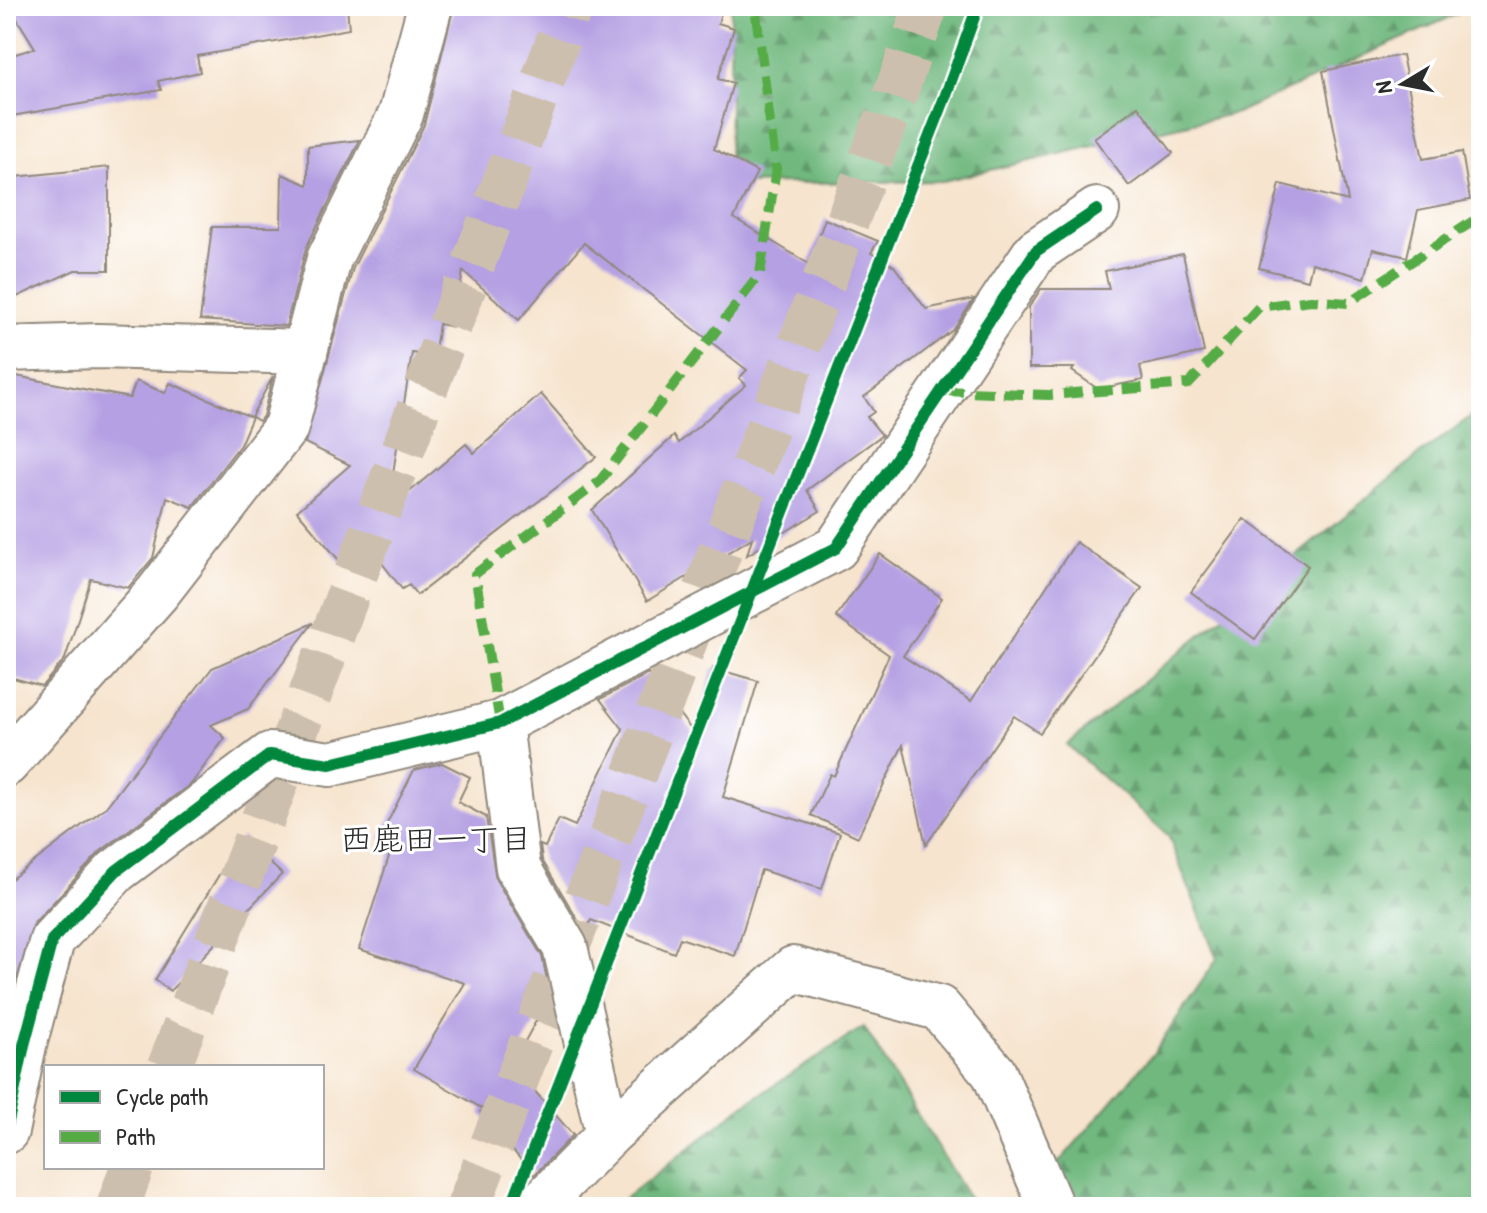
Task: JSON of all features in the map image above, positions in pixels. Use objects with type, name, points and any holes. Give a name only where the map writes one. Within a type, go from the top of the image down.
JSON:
[{"type":"street","points":[[6,764],[158,592],[286,427],[329,259],[401,114],[430,6]]},
{"type":"street","points":[[6,1131],[24,1045],[52,940],[116,871],[270,755],[330,764],[500,723],[836,548],[1036,251],[1097,210]]},
{"type":"street","points":[[6,349],[98,346],[305,352]]},
{"type":"street","points":[[500,723],[518,868],[565,947],[608,1135]]},
{"type":"street","points":[[537,1207],[608,1135],[793,969],[939,1008],[994,1073],[1051,1207]]},
{"type":"green space","points":[[731,6],[1475,6],[1236,113],[943,181],[729,184]]},
{"type":"green space","points":[[1481,409],[1481,1207],[1020,1207],[1153,1054],[1217,959],[1168,835],[1067,745],[1420,454]]},
{"type":"green space","points":[[864,1027],[974,1207],[614,1207],[744,1105]]},
{"type":"building","points":[[9,6],[347,6],[349,29],[197,56],[200,72],[158,81],[161,90],[6,117],[6,57],[35,48]]},
{"type":"building","points":[[454,6],[723,6],[718,23],[734,28],[718,79],[733,83],[714,149],[757,172],[734,218],[809,264],[825,219],[878,241],[871,253],[894,266],[926,309],[974,299],[954,329],[864,397],[874,412],[867,417],[882,435],[807,490],[820,511],[747,555],[752,538],[647,601],[592,510],[674,436],[679,443],[746,385],[739,378],[747,370],[584,243],[519,320],[463,271],[454,327],[439,324],[434,357],[412,353],[387,511],[466,444],[474,453],[541,394],[596,457],[417,595],[409,585],[402,589],[368,545],[344,566],[297,511],[350,465],[305,443],[353,268],[424,125]]},
{"type":"building","points":[[1402,55],[1423,159],[1462,152],[1470,200],[1418,210],[1407,257],[1373,249],[1365,278],[1312,263],[1308,280],[1259,268],[1280,184],[1348,201],[1323,71]]},
{"type":"building","points":[[1138,106],[1173,153],[1129,186],[1094,138]]},
{"type":"building","points":[[360,140],[306,248],[286,326],[200,320],[212,227],[281,227],[282,174],[308,185],[308,146]]},
{"type":"building","points":[[109,167],[109,270],[75,270],[6,302],[6,178]]},
{"type":"building","points":[[1183,254],[1204,352],[1140,366],[1143,380],[1098,389],[1072,371],[1074,368],[1029,368],[1029,307],[1041,289],[1109,289],[1105,271]]},
{"type":"building","points":[[6,374],[130,398],[136,381],[165,393],[170,383],[251,417],[273,376],[263,416],[259,421],[252,417],[240,445],[192,507],[167,497],[153,558],[128,588],[91,579],[65,659],[42,686],[6,676]]},
{"type":"building","points":[[1245,519],[1308,566],[1255,639],[1191,592]]},
{"type":"building","points":[[1076,542],[1142,588],[1040,733],[1014,716],[926,845],[903,745],[858,837],[811,815],[830,774],[834,776],[889,655],[836,617],[880,554],[942,598],[903,656],[971,701]]},
{"type":"building","points":[[313,623],[248,709],[211,725],[225,738],[192,783],[101,851],[34,923],[6,1015],[6,883],[106,807],[212,668]]},
{"type":"building","points":[[713,668],[758,681],[723,797],[840,833],[822,889],[761,870],[735,956],[680,938],[674,953],[591,920],[585,932],[542,860],[540,845],[545,847],[559,819],[575,826],[623,729],[600,699],[648,674],[694,733]]},
{"type":"building","points":[[442,763],[470,777],[458,802],[486,817],[496,880],[542,956],[550,995],[512,1065],[573,1135],[534,1175],[480,1112],[483,1109],[414,1069],[465,983],[359,949],[393,844],[380,837],[414,770]]},
{"type":"building","points":[[242,837],[282,874],[170,991],[155,980]]},
{"type":"tunnel","points":[[170,1065],[571,6]]},
{"type":"tunnel","points":[[468,1207],[892,104],[926,6]]},
{"type":"tunnel","points":[[118,1207],[131,1169]]},
{"type":"marked path","points":[[500,723],[475,574],[599,482],[760,274],[776,169],[755,6]]},
{"type":"marked path","points":[[943,391],[1049,395],[1189,384],[1259,307],[1311,300],[1348,303],[1481,216]]},
{"type":"cycle path","points":[[511,1207],[978,6]]},
{"type":"cycle path","points":[[6,1131],[24,1045],[52,940],[116,871],[270,755],[330,764],[500,723],[836,548],[1036,251],[1097,210]]},
{"type":"district","name":"西鹿田一丁目","points":[[436,839]]}]
